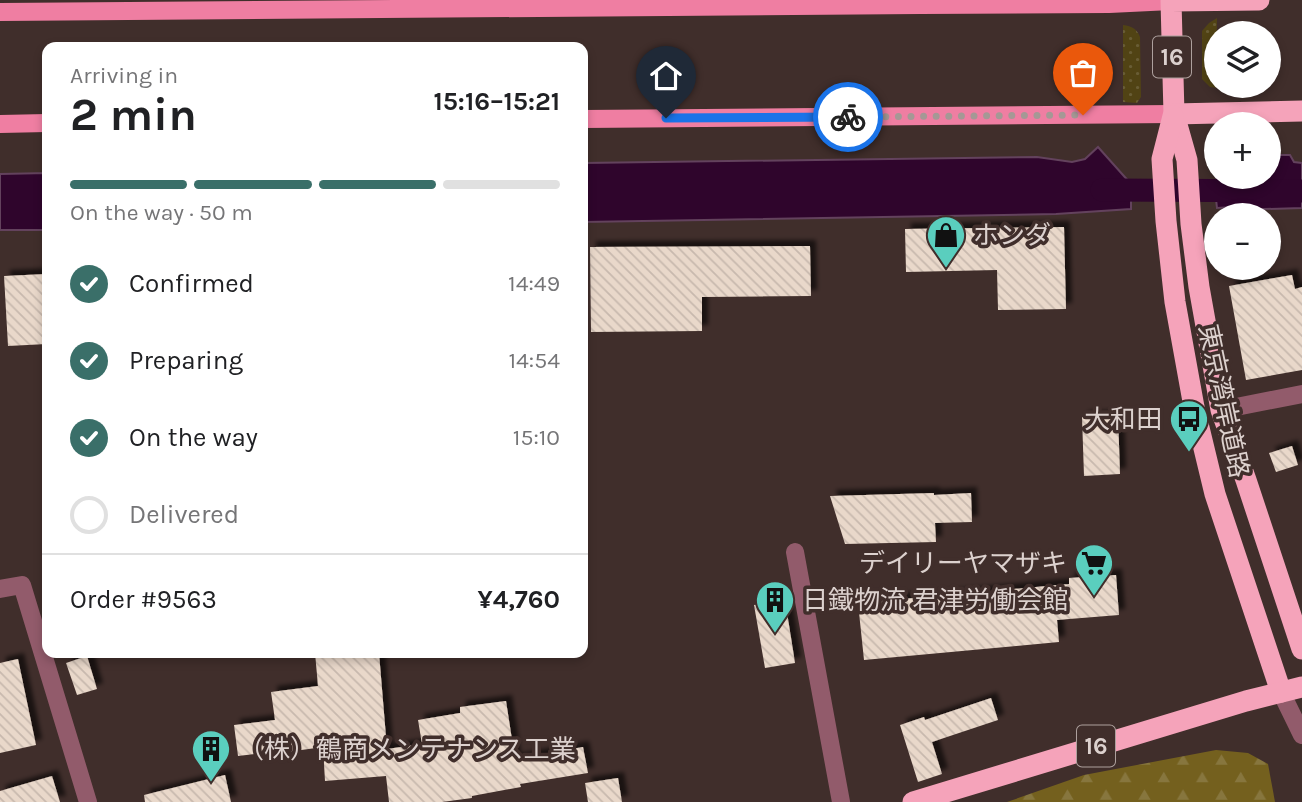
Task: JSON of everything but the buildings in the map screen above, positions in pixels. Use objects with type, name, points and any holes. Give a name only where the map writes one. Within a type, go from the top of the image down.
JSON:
[{"type":"highway","name":"16","points":[[1171,0],[1259,0]]},
{"type":"highway","name":"東京湾岸道路","points":[[1171,0],[1174,137],[1162,159],[1175,302],[1203,447],[1219,507],[1281,692]]},
{"type":"highway","name":"16","points":[[1174,114],[1302,111]]},
{"type":"highway","name":"東京湾岸道路","points":[[1174,137],[1187,160],[1199,287],[1222,410],[1302,649]]},
{"type":"highway","name":"16","points":[[913,802],[1302,687]]},
{"type":"main road","points":[[0,12],[1109,4],[1171,0]]},
{"type":"main road","points":[[588,119],[1174,114]]},
{"type":"main road","points":[[0,124],[42,123]]},
{"type":"street","points":[[1222,410],[1302,394]]},
{"type":"street","points":[[795,552],[841,802]]},
{"type":"street","points":[[0,589],[22,585],[42,651]]},
{"type":"street","points":[[44,658],[88,802]]},
{"type":"street","points":[[1281,692],[1302,735]]},
{"type":"shaded area","points":[[1123,25],[1134,28],[1140,37],[1141,97],[1137,103],[1123,102]]},
{"type":"shaded area","points":[[1204,29],[1204,81],[1202,79]]},
{"type":"shaded area","points":[[1098,147],[1131,184],[1131,209],[1056,214],[588,222],[588,163],[1037,157],[1072,162],[1085,159]]},
{"type":"shaded area","points":[[1281,155],[1290,155],[1294,162],[1302,163],[1302,208],[1281,209],[1281,203],[1216,203],[1215,189],[1281,189]]},
{"type":"shaded area","points":[[42,173],[42,230],[0,230],[0,174]]},
{"type":"green space","points":[[1216,750],[1248,753],[1268,764],[1275,802],[1007,802],[1084,775]]},
{"type":"waterway","points":[[1102,190],[1302,191]]},
{"type":"way so far","points":[[848,117],[1083,115]]},
{"type":"place","name":"ホンダ","points":[[946,269]]},
{"type":"place","name":"大和田","points":[[1189,453]]},
{"type":"place","name":"デイリーヤマザキ","points":[[1094,597]]},
{"type":"place","name":"日鐵物流 君津労働会館","points":[[775,634]]},
{"type":"place","name":"（株）鶴商メンテナンス工業","points":[[211,783]]},
{"type":"route","points":[[666,118],[848,117]]}]
